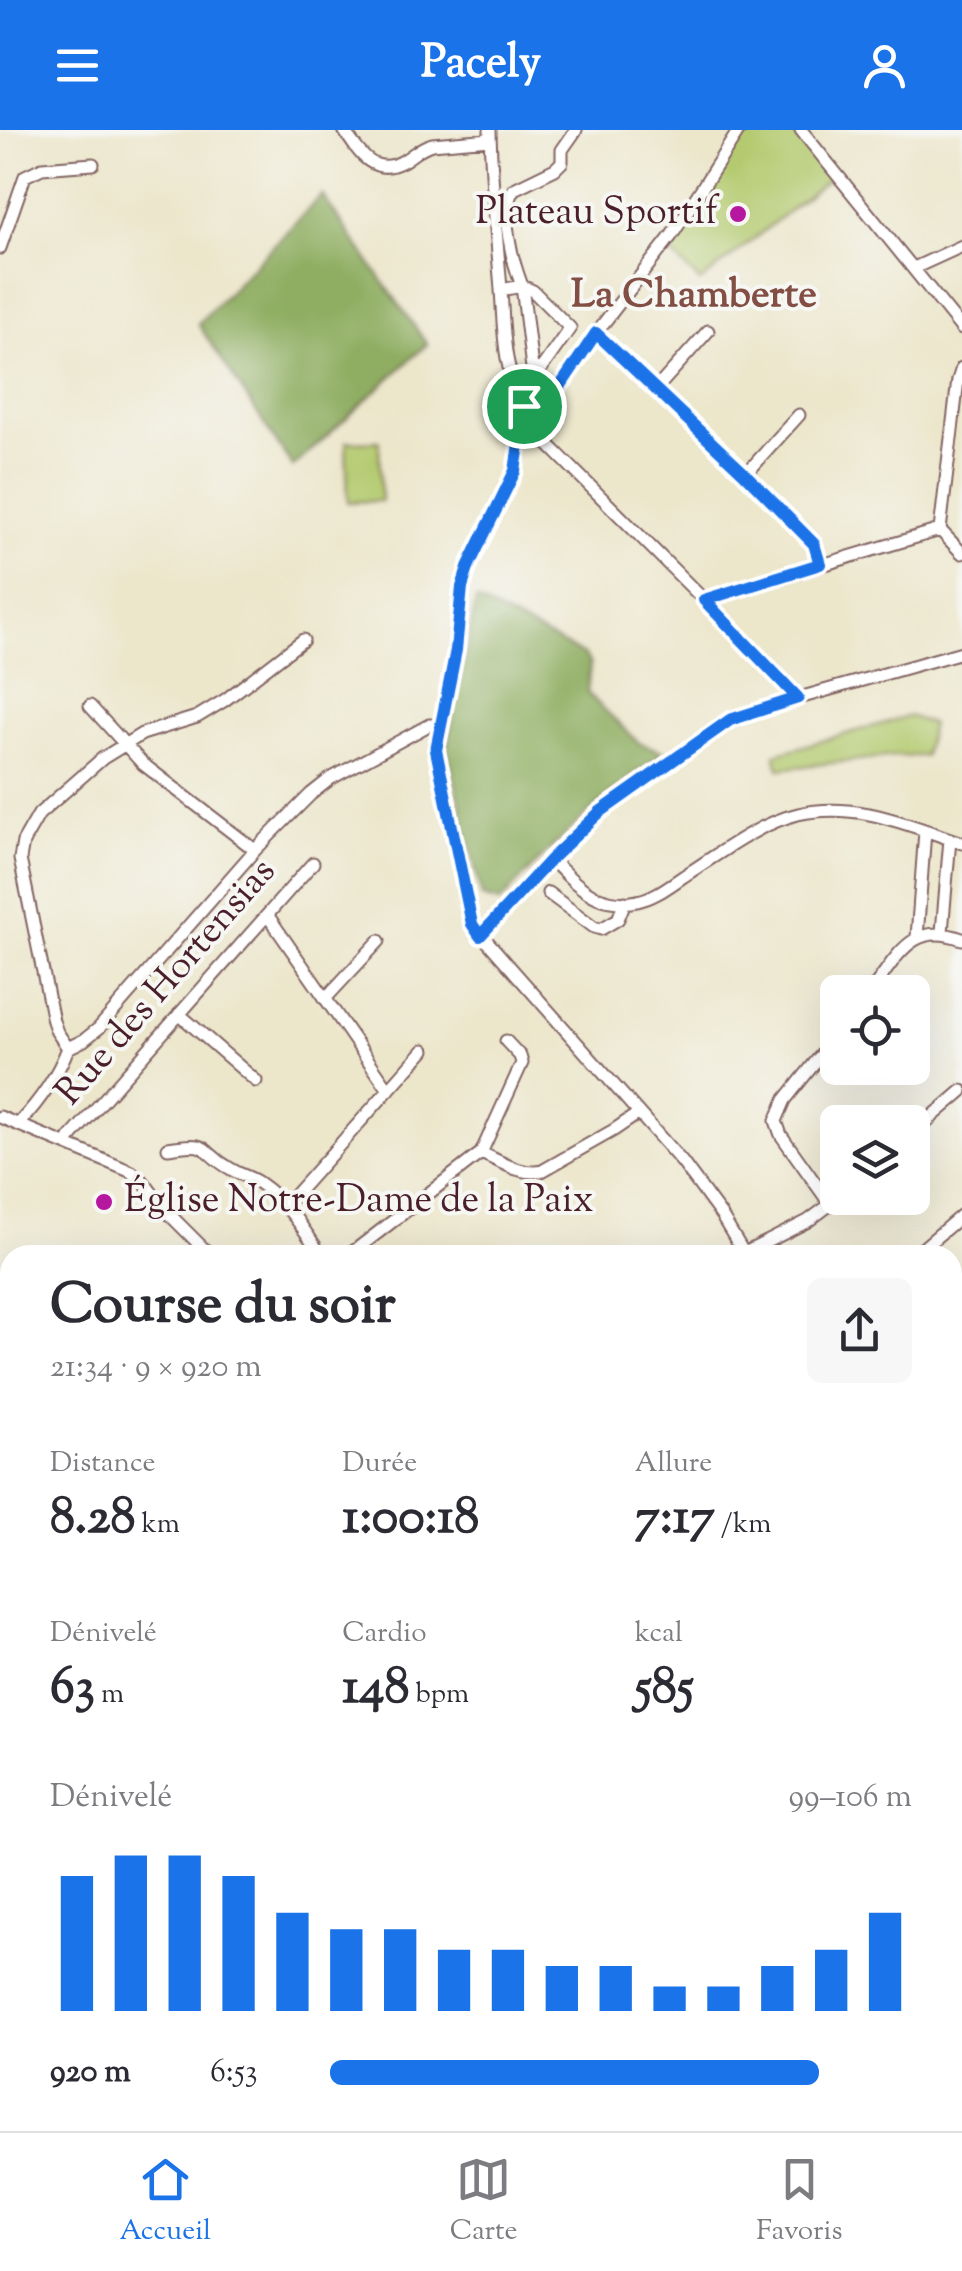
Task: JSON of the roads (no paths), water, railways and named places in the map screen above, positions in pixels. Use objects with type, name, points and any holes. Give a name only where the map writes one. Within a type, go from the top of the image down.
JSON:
[{"type":"street","points":[[344,130],[367,161],[383,166],[399,163],[423,146],[490,135],[508,360],[516,394],[524,406]]},
{"type":"street","points":[[501,290],[522,286],[534,291],[570,328],[541,369],[532,368],[522,286],[512,260],[509,195],[555,169],[576,130]]},
{"type":"street","points":[[539,410],[551,400],[596,333],[672,235],[739,130]]},
{"type":"street","points":[[801,130],[962,329]]},
{"type":"street","points":[[0,248],[25,176],[42,168],[94,164]]},
{"type":"street","points":[[914,268],[962,246]]},
{"type":"street","points":[[657,388],[708,332]]},
{"type":"street","points":[[596,333],[814,544],[820,564]]},
{"type":"street","points":[[940,530],[962,368]]},
{"type":"street","points":[[740,1245],[682,1162],[472,924],[436,750],[456,650],[462,587],[515,471],[529,425],[541,417],[531,404],[524,406],[518,415],[529,425],[704,600],[798,698]]},
{"type":"street","points":[[745,474],[799,415]]},
{"type":"street","points":[[940,530],[962,552]]},
{"type":"street","points":[[704,600],[940,530]]},
{"type":"street","points":[[68,1048],[53,1021],[20,859],[23,842],[39,814],[123,744],[197,717],[304,640]]},
{"type":"street","points":[[480,936],[600,812],[730,720],[962,652]]},
{"type":"street","points":[[90,706],[143,764],[256,850]]},
{"type":"street","points":[[18,1123],[60,1069],[68,1048],[99,1028],[256,850],[311,794],[330,779],[429,725],[441,724]]},
{"type":"street","points":[[551,859],[598,898],[625,902],[654,895],[768,824],[797,814],[877,814],[959,842],[942,932]]},
{"type":"street","points":[[917,938],[925,831]]},
{"type":"street","name":"Rue des Hortensias","points":[[67,1145],[312,862]]},
{"type":"street","points":[[548,893],[601,929],[618,920],[625,902]]},
{"type":"street","points":[[268,916],[389,1090]]},
{"type":"street","points":[[884,975],[912,940],[942,932],[962,939]]},
{"type":"street","points":[[326,999],[378,940]]},
{"type":"street","points":[[179,1014],[256,1081]]},
{"type":"street","points":[[362,1245],[480,1153],[522,1063],[506,1042]]},
{"type":"street","points":[[287,1204],[424,1050]]},
{"type":"street","points":[[820,1056],[785,1100],[776,1121],[781,1134],[820,1183]]},
{"type":"street","points":[[930,1119],[962,1092]]},
{"type":"street","points":[[480,1153],[534,1173],[640,1114]]},
{"type":"street","points":[[0,1117],[132,1172],[203,1245]]},
{"type":"street","points":[[168,1148],[204,1146],[228,1168],[256,1181],[287,1204],[314,1245]]},
{"type":"street","points":[[762,1245],[820,1212]]},
{"type":"street","points":[[927,1245],[962,1215]]},
{"type":"place","name":"Plateau Sportif","points":[[738,214]]},
{"type":"place","name":"Église Notre-Dame de la Paix","points":[[104,1202]]},
{"type":"district","name":"La Chamberte","points":[[694,296]]}]
